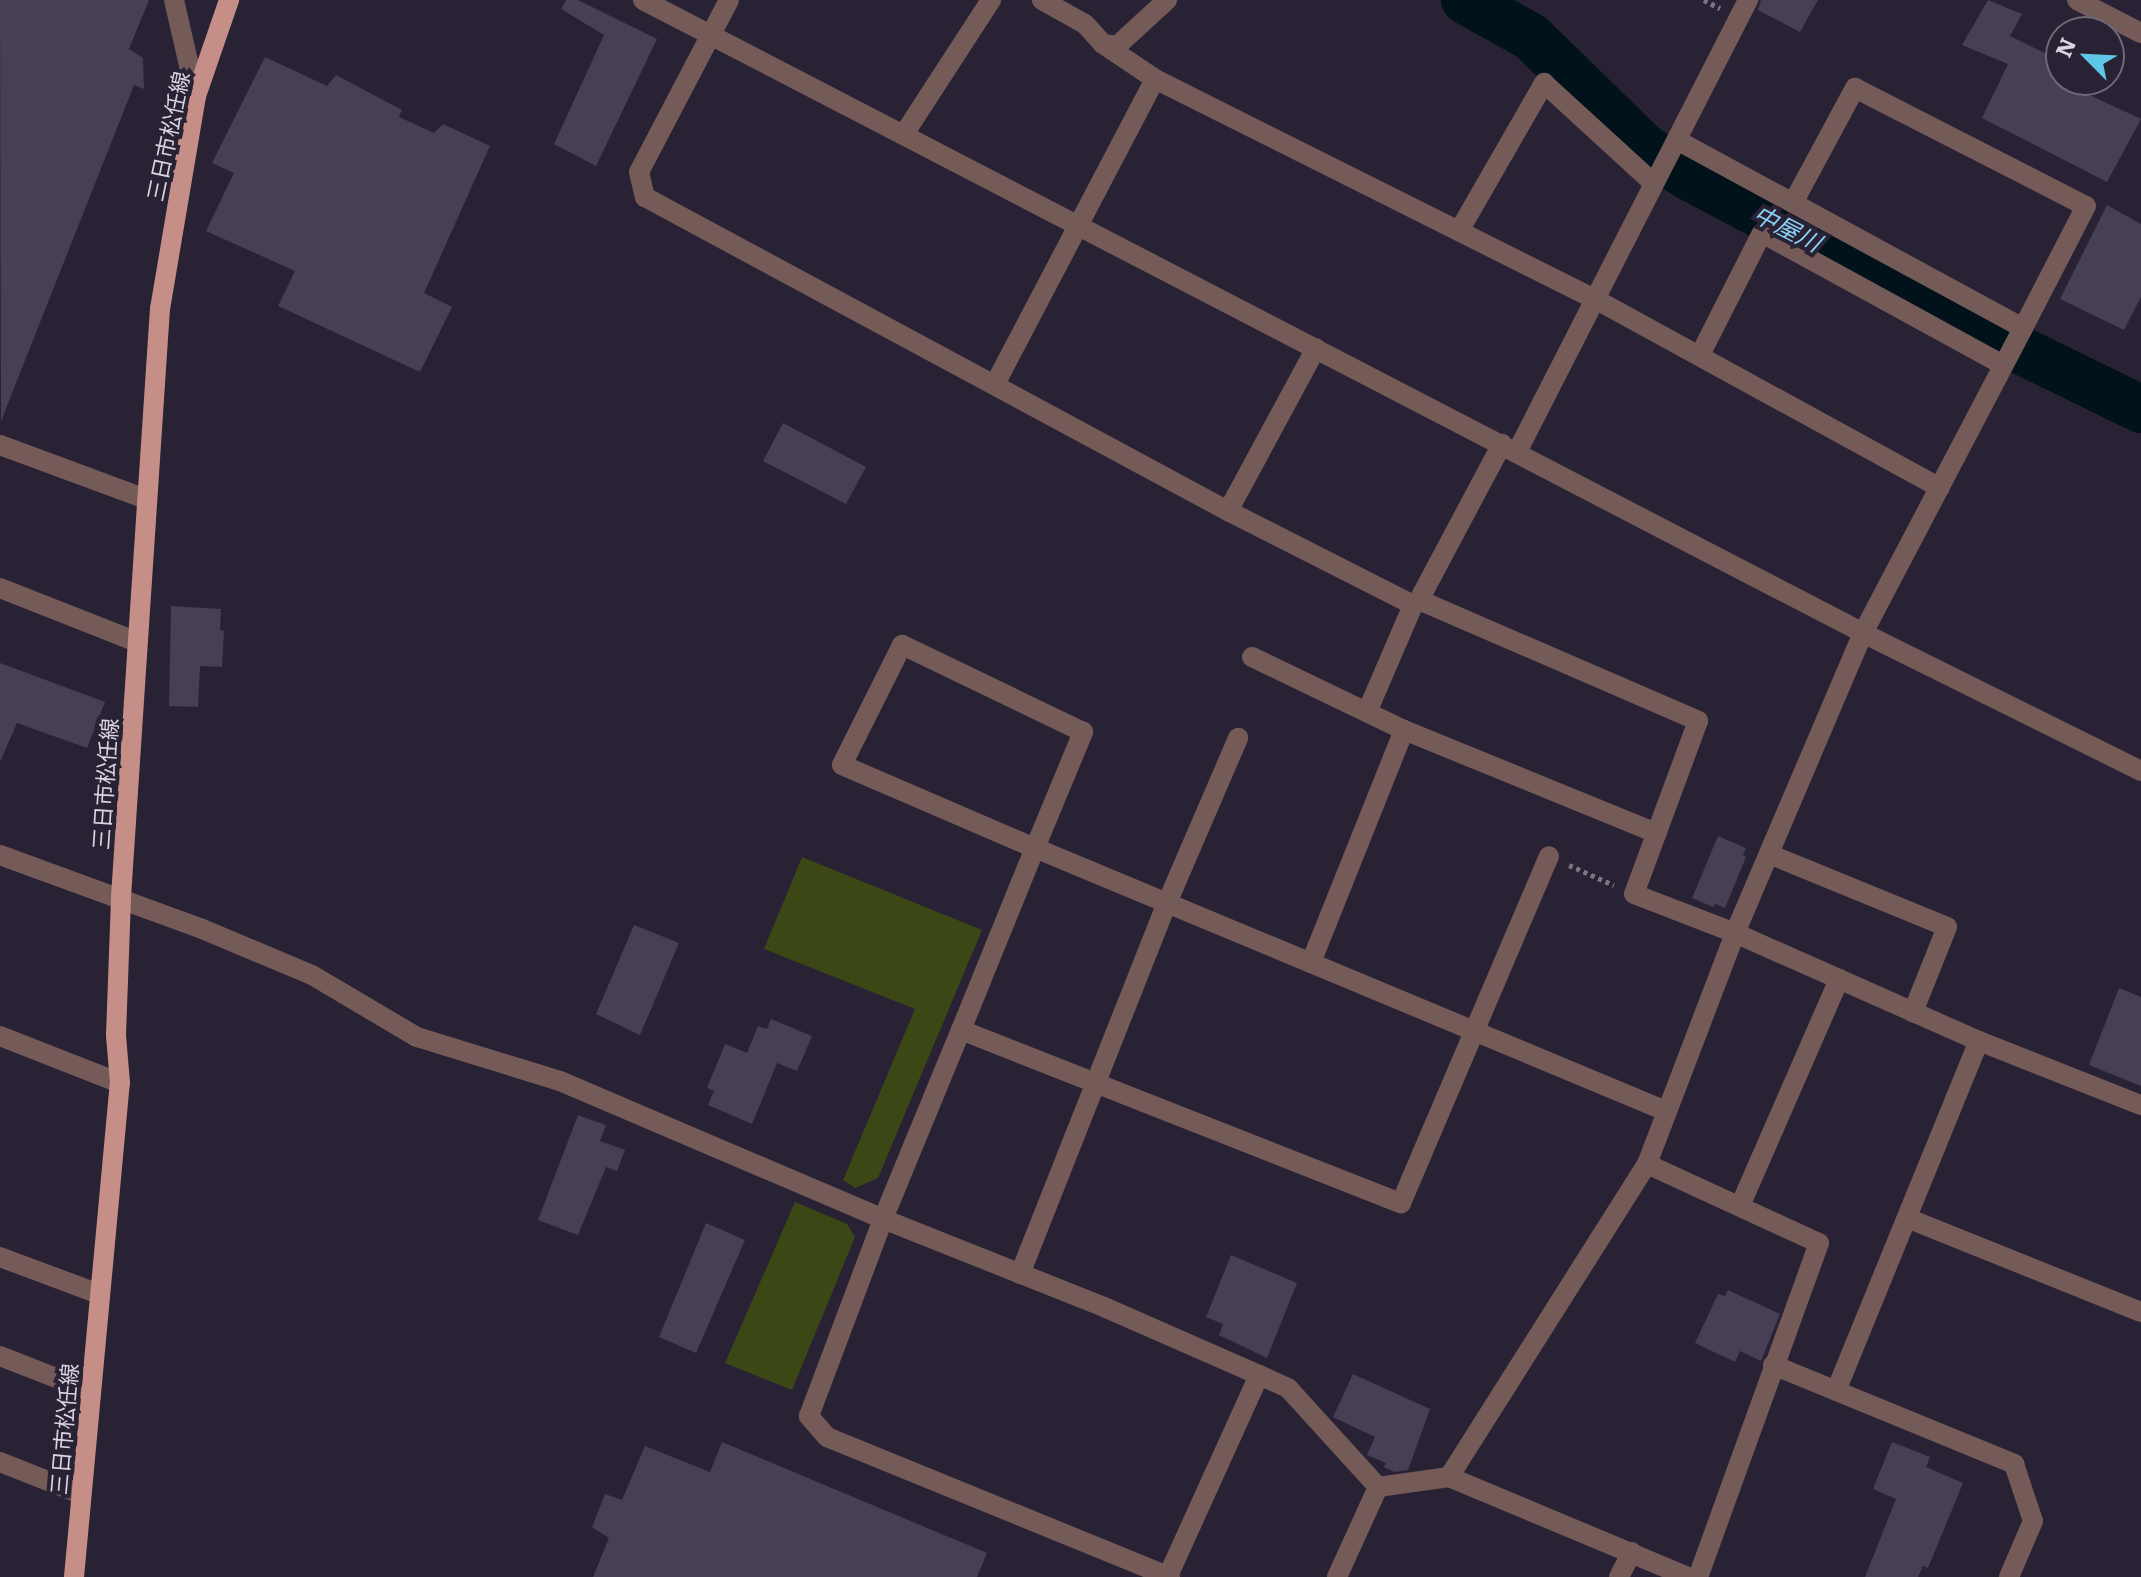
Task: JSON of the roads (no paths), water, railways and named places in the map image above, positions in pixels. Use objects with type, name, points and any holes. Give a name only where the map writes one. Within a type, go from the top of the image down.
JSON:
[{"type":"main road","name":"三日市松任線","points":[[74,1577],[120,1083],[116,1035],[121,897],[160,309],[196,96],[229,0]]},
{"type":"street","points":[[174,0],[196,96]]},
{"type":"street","points":[[643,0],[712,33],[1863,633],[2141,771]]},
{"type":"street","points":[[729,0],[639,172],[645,197],[1228,511],[1416,603],[1698,721],[1634,894],[1735,933],[1979,1041],[2141,1105]]},
{"type":"street","points":[[904,134],[991,0]]},
{"type":"street","points":[[1042,0],[1085,24],[1103,44],[1155,79],[1595,299],[1940,488]]},
{"type":"street","points":[[1103,44],[1117,46],[1167,0]]},
{"type":"street","points":[[1367,712],[1416,603],[1595,299],[1748,0]]},
{"type":"street","points":[[2077,0],[2141,33]]},
{"type":"street","points":[[995,384],[1155,79]]},
{"type":"street","points":[[1459,231],[1544,83],[1657,177]]},
{"type":"street","points":[[1449,1477],[1647,1164],[1735,933],[1863,633],[2086,206],[1855,88],[1793,203]]},
{"type":"street","points":[[1674,145],[1793,203],[2021,333]]},
{"type":"street","points":[[1700,355],[1762,233],[2005,361]]},
{"type":"street","points":[[1228,511],[1316,348]]},
{"type":"street","points":[[0,447],[146,499]]},
{"type":"street","points":[[0,588],[137,642]]},
{"type":"street","points":[[1259,1375],[1169,1577],[827,1437],[809,1416],[883,1219],[961,1030],[1035,848],[1083,732],[902,645],[842,765],[1035,848],[1666,1111]]},
{"type":"street","points":[[1252,657],[1404,730],[1657,833]]},
{"type":"street","points":[[1311,963],[1404,730]]},
{"type":"street","points":[[1020,1274],[1167,903],[1238,738]]},
{"type":"street","points":[[1769,854],[1947,927],[1913,1012]]},
{"type":"street","points":[[0,855],[121,897],[312,975],[417,1037],[560,1081],[1288,1388],[1378,1487]]},
{"type":"street","points":[[961,1030],[1401,1203],[1549,856]]},
{"type":"street","points":[[1740,1206],[1839,979]]},
{"type":"street","points":[[0,1036],[120,1083]]},
{"type":"street","points":[[1836,1391],[1979,1041]]},
{"type":"street","points":[[1647,1164],[1819,1243],[1698,1577]]},
{"type":"street","points":[[1907,1218],[2141,1312]]},
{"type":"street","points":[[0,1257],[99,1294]]},
{"type":"street","points":[[0,1356],[90,1391]]},
{"type":"street","points":[[1773,1365],[2014,1464],[2033,1521],[2009,1577]]},
{"type":"street","points":[[0,1462],[81,1494]]},
{"type":"street","points":[[1378,1487],[1449,1477],[1688,1577]]},
{"type":"street","points":[[1337,1577],[1378,1487]]},
{"type":"street","points":[[1619,1577],[1632,1552]]},
{"type":"waterway","name":"中屋川","points":[[1465,0],[1531,37],[1645,148],[1688,176],[1953,317],[2141,409]]}]
